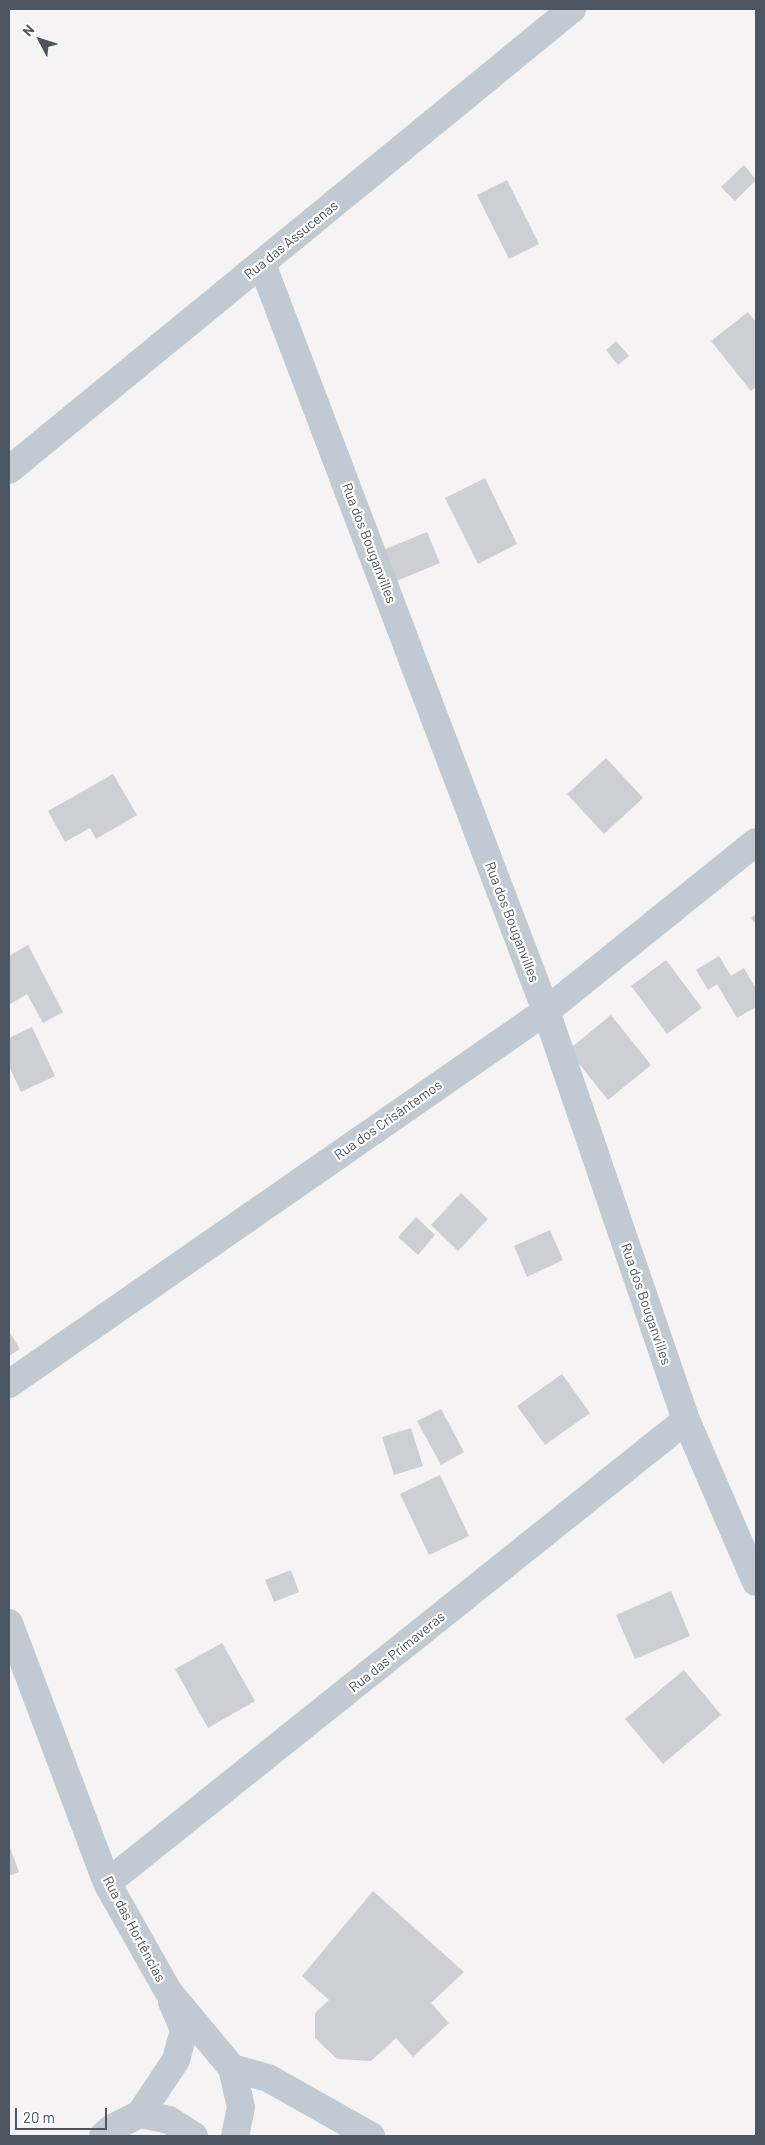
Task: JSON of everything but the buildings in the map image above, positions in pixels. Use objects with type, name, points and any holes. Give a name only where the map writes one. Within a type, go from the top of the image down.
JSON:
[{"type":"street","name":"Rua das Assucenas","points":[[9,470],[572,9]]},
{"type":"street","name":"Rua dos Bouganvilles","points":[[262,264],[546,1010],[686,1420],[756,1582]]},
{"type":"street","name":"Rua dos Crisântemos","points":[[9,1384],[546,1010],[756,842]]},
{"type":"street","name":"Rua das Primaveras","points":[[107,1883],[686,1420]]},
{"type":"street","name":"Rua das Hortências","points":[[9,1623],[107,1883],[168,1991],[232,2068],[241,2106],[235,2136]]},
{"type":"street","points":[[103,2136],[112,2128],[140,2114],[176,2060],[184,2030],[168,1991]]},
{"type":"street","points":[[232,2068],[268,2078],[370,2136]]},
{"type":"street","points":[[140,2114],[169,2120],[194,2136]]}]
